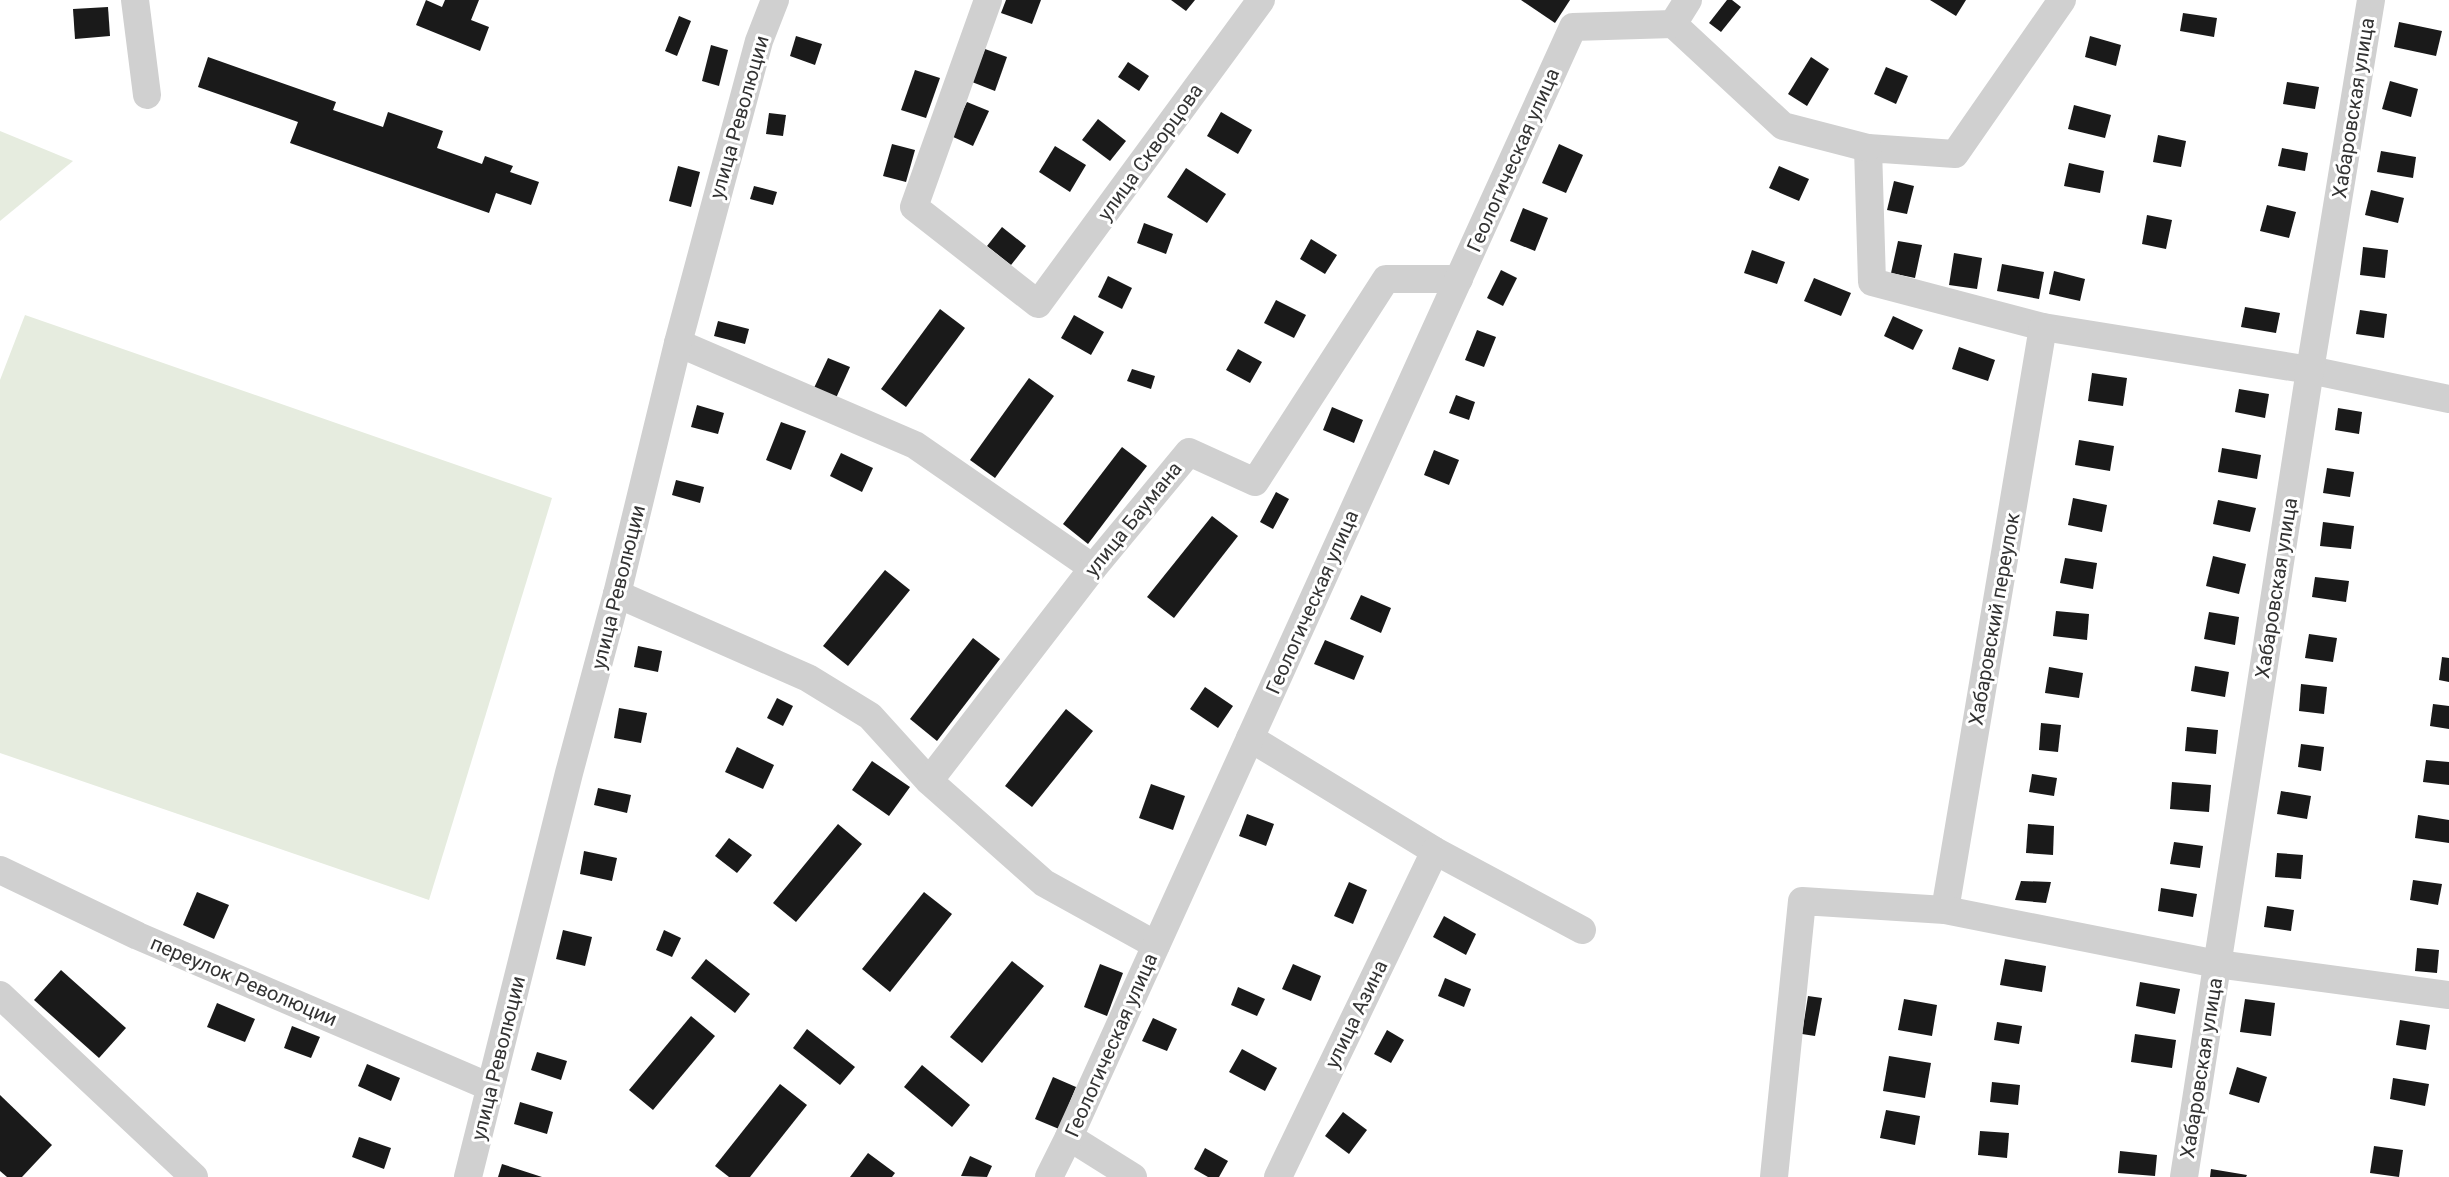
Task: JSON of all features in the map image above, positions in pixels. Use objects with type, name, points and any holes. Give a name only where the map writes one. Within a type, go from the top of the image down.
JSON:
[{"type":"street","points":[[135,0],[147,94]]},
{"type":"street","name":"улица Революции","points":[[468,1177],[569,773],[617,594],[678,343],[759,41],[775,0]]},
{"type":"street","name":"улица Скворцова","points":[[988,0],[914,207],[1038,304],[1261,0]]},
{"type":"street","points":[[1688,0],[1673,24],[1783,126],[1868,148],[1955,154],[2062,0]]},
{"type":"street","name":"Хабаровская улица","points":[[2184,1177],[2310,370],[2371,0]]},
{"type":"street","name":"Геологическая улица","points":[[1048,1177],[1069,1137],[1573,27],[1673,24]]},
{"type":"street","points":[[1868,148],[1872,282],[2043,327],[2310,370],[2449,399]]},
{"type":"street","name":"улица Баумана","points":[[929,781],[1093,568],[1189,452],[1255,482],[1386,279],[1459,279]]},
{"type":"street","name":"Хабаровский переулок","points":[[1945,910],[2043,327]]},
{"type":"street","points":[[678,343],[915,445],[1093,568]]},
{"type":"street","points":[[617,594],[808,678],[870,716],[929,781],[1044,883],[1156,945]]},
{"type":"street","points":[[1250,738],[1435,851],[1582,930]]},
{"type":"street","name":"улица Азина","points":[[1278,1177],[1435,851]]},
{"type":"street","name":"переулок Революции","points":[[0,870],[138,936],[490,1087]]},
{"type":"street","points":[[1774,1177],[1802,901],[1945,910],[2217,964],[2449,995]]},
{"type":"street","points":[[0,995],[194,1177]]},
{"type":"street","points":[[1069,1137],[1133,1177]]},
{"type":"shaded area","points":[[0,131],[73,161],[0,221]]},
{"type":"shaded area","points":[[25,315],[552,498],[429,900],[0,753],[0,380]]},
{"type":"building","points":[[426,0],[442,7],[445,0],[479,0],[471,20],[489,27],[480,51],[416,25]]},
{"type":"building","points":[[1006,0],[1041,0],[1032,24],[1001,13]]},
{"type":"building","points":[[1171,0],[1195,0],[1186,11]]},
{"type":"building","points":[[1521,0],[1570,0],[1555,23]]},
{"type":"building","points":[[1727,0],[1732,0],[1741,7],[1721,32],[1709,23]]},
{"type":"building","points":[[1930,0],[1966,0],[1956,16]]},
{"type":"building","points":[[108,7],[110,36],[75,39],[73,9]]},
{"type":"building","points":[[2183,13],[2217,18],[2214,37],[2180,31]]},
{"type":"building","points":[[679,16],[691,21],[677,56],[665,51]]},
{"type":"building","points":[[2399,22],[2442,31],[2436,56],[2394,47]]},
{"type":"building","points":[[796,36],[822,44],[815,65],[790,56]]},
{"type":"building","points":[[2090,36],[2121,45],[2116,66],[2085,57]]},
{"type":"building","points":[[711,45],[728,50],[719,86],[702,81]]},
{"type":"building","points":[[985,49],[1007,57],[995,91],[972,82]]},
{"type":"building","points":[[208,57],[336,102],[333,110],[383,127],[388,112],[443,131],[437,148],[482,164],[485,156],[513,166],[510,172],[539,182],[531,205],[496,193],[489,213],[290,143],[298,122],[198,87]]},
{"type":"building","points":[[1811,57],[1829,69],[1807,106],[1788,94]]},
{"type":"building","points":[[1128,62],[1149,76],[1139,91],[1118,77]]},
{"type":"building","points":[[1886,67],[1908,76],[1896,104],[1874,94]]},
{"type":"building","points":[[915,70],[940,78],[926,118],[901,110]]},
{"type":"building","points":[[2390,81],[2418,89],[2411,117],[2382,109]]},
{"type":"building","points":[[2287,82],[2319,87],[2315,109],[2283,104]]},
{"type":"building","points":[[967,102],[989,111],[973,146],[951,136]]},
{"type":"building","points":[[2074,105],[2111,115],[2105,138],[2068,129]]},
{"type":"building","points":[[1221,112],[1252,130],[1238,154],[1207,136]]},
{"type":"building","points":[[769,113],[786,115],[783,136],[766,134]]},
{"type":"building","points":[[1098,119],[1126,141],[1110,161],[1082,140]]},
{"type":"building","points":[[2158,135],[2186,141],[2181,167],[2153,162]]},
{"type":"building","points":[[892,144],[915,150],[906,182],[883,176]]},
{"type":"building","points":[[1559,144],[1583,155],[1566,193],[1542,183]]},
{"type":"building","points":[[1055,146],[1086,165],[1070,192],[1039,172]]},
{"type":"building","points":[[2282,148],[2308,153],[2305,171],[2278,166]]},
{"type":"building","points":[[2381,151],[2416,157],[2413,178],[2377,172]]},
{"type":"building","points":[[2069,163],[2104,171],[2100,193],[2064,186]]},
{"type":"building","points":[[678,166],[700,172],[691,207],[669,201]]},
{"type":"building","points":[[1779,166],[1809,179],[1799,201],[1769,188]]},
{"type":"building","points":[[1186,168],[1226,194],[1207,223],[1167,197]]},
{"type":"building","points":[[1894,181],[1914,186],[1907,214],[1887,210]]},
{"type":"building","points":[[754,186],[777,192],[773,205],[750,199]]},
{"type":"building","points":[[2371,190],[2404,198],[2398,223],[2365,215]]},
{"type":"building","points":[[2267,205],[2296,212],[2289,238],[2260,231]]},
{"type":"building","points":[[1523,208],[1548,218],[1535,251],[1510,241]]},
{"type":"building","points":[[2147,215],[2172,220],[2166,249],[2142,244]]},
{"type":"building","points":[[1144,223],[1173,234],[1166,254],[1137,243]]},
{"type":"building","points":[[1002,227],[1026,246],[1011,265],[987,246]]},
{"type":"building","points":[[1311,239],[1337,255],[1325,274],[1300,259]]},
{"type":"building","points":[[1898,241],[1922,245],[1915,278],[1891,273]]},
{"type":"building","points":[[2363,247],[2388,250],[2385,278],[2360,275]]},
{"type":"building","points":[[1752,250],[1785,262],[1777,284],[1744,273]]},
{"type":"building","points":[[1954,253],[1982,258],[1977,289],[1949,285]]},
{"type":"building","points":[[2002,264],[2044,272],[2039,299],[1997,291]]},
{"type":"building","points":[[1501,270],[1517,278],[1503,306],[1487,298]]},
{"type":"building","points":[[2054,271],[2085,279],[2080,301],[2049,294]]},
{"type":"building","points":[[1108,276],[1132,288],[1122,309],[1098,297]]},
{"type":"building","points":[[1814,278],[1851,293],[1841,316],[1804,301]]},
{"type":"building","points":[[1276,300],[1306,315],[1294,338],[1264,323]]},
{"type":"building","points":[[2245,307],[2280,313],[2276,333],[2241,327]]},
{"type":"building","points":[[940,309],[965,328],[906,407],[881,389]]},
{"type":"building","points":[[2360,310],[2387,314],[2384,338],[2356,334]]},
{"type":"building","points":[[1074,315],[1104,332],[1091,355],[1061,338]]},
{"type":"building","points":[[1893,316],[1923,330],[1913,350],[1884,336]]},
{"type":"building","points":[[718,321],[749,329],[745,344],[714,336]]},
{"type":"building","points":[[1477,330],[1496,337],[1484,367],[1465,360]]},
{"type":"building","points":[[1959,347],[1995,360],[1988,381],[1952,369]]},
{"type":"building","points":[[1238,349],[1262,362],[1250,383],[1226,370]]},
{"type":"building","points":[[828,358],[850,367],[836,398],[814,388]]},
{"type":"building","points":[[1132,369],[1155,376],[1151,389],[1127,381]]},
{"type":"building","points":[[2092,373],[2127,378],[2123,406],[2088,401]]},
{"type":"building","points":[[1029,378],[1054,396],[995,478],[970,460]]},
{"type":"building","points":[[2239,389],[2269,394],[2265,418],[2235,412]]},
{"type":"building","points":[[1456,395],[1475,402],[1469,420],[1449,413]]},
{"type":"building","points":[[697,405],[724,413],[718,434],[691,427]]},
{"type":"building","points":[[1332,407],[1363,420],[1354,443],[1323,430]]},
{"type":"building","points":[[2338,408],[2362,412],[2359,434],[2335,430]]},
{"type":"building","points":[[781,422],[806,431],[791,470],[766,460]]},
{"type":"building","points":[[2079,440],[2114,446],[2110,471],[2075,465]]},
{"type":"building","points":[[1122,447],[1147,466],[1088,544],[1063,524]]},
{"type":"building","points":[[2222,448],[2261,455],[2257,479],[2218,472]]},
{"type":"building","points":[[1434,450],[1459,460],[1449,485],[1424,475]]},
{"type":"building","points":[[841,453],[873,468],[862,492],[830,476]]},
{"type":"building","points":[[2327,468],[2354,472],[2350,497],[2323,493]]},
{"type":"building","points":[[676,480],[704,487],[700,503],[672,495]]},
{"type":"building","points":[[1276,492],[1289,499],[1273,529],[1260,522]]},
{"type":"building","points":[[2073,498],[2107,505],[2102,532],[2068,525]]},
{"type":"building","points":[[2218,500],[2256,508],[2250,532],[2213,524]]},
{"type":"building","points":[[1212,516],[1238,536],[1174,618],[1147,597]]},
{"type":"building","points":[[2323,522],[2354,526],[2351,549],[2320,546]]},
{"type":"building","points":[[2213,556],[2246,564],[2239,594],[2206,586]]},
{"type":"building","points":[[2065,558],[2097,563],[2093,589],[2060,583]]},
{"type":"building","points":[[885,570],[910,590],[848,666],[823,646]]},
{"type":"building","points":[[2315,577],[2349,581],[2346,602],[2312,597]]},
{"type":"building","points":[[1361,595],[1391,608],[1381,633],[1350,619]]},
{"type":"building","points":[[2056,611],[2089,614],[2087,640],[2053,636]]},
{"type":"building","points":[[2209,612],[2239,617],[2235,645],[2204,639]]},
{"type":"building","points":[[2309,634],[2337,638],[2333,662],[2305,658]]},
{"type":"building","points":[[973,638],[1000,659],[937,741],[910,719]]},
{"type":"building","points":[[1325,640],[1364,656],[1354,680],[1314,664]]},
{"type":"building","points":[[638,646],[662,651],[658,672],[634,667]]},
{"type":"building","points":[[2442,657],[2449,658],[2449,682],[2439,680]]},
{"type":"building","points":[[2195,666],[2229,672],[2225,697],[2191,691]]},
{"type":"building","points":[[2049,667],[2083,673],[2079,698],[2045,693]]},
{"type":"building","points":[[2301,684],[2327,687],[2324,714],[2299,711]]},
{"type":"building","points":[[1205,687],[1233,706],[1218,728],[1190,709]]},
{"type":"building","points":[[777,698],[793,706],[783,726],[767,718]]},
{"type":"building","points":[[2433,704],[2449,706],[2449,729],[2430,726]]},
{"type":"building","points":[[619,708],[647,713],[641,743],[614,738]]},
{"type":"building","points":[[1066,709],[1093,731],[1032,807],[1005,786]]},
{"type":"building","points":[[2041,723],[2061,725],[2058,752],[2039,750]]},
{"type":"building","points":[[2187,727],[2218,730],[2216,754],[2185,751]]},
{"type":"building","points":[[2301,744],[2324,747],[2321,771],[2298,767]]},
{"type":"building","points":[[737,747],[774,765],[763,789],[725,772]]},
{"type":"building","points":[[2426,760],[2449,762],[2449,785],[2423,782]]},
{"type":"building","points":[[872,761],[910,787],[889,816],[852,790]]},
{"type":"building","points":[[2032,774],[2057,778],[2054,796],[2029,792]]},
{"type":"building","points":[[2172,782],[2211,785],[2209,812],[2170,809]]},
{"type":"building","points":[[1151,784],[1185,796],[1173,830],[1139,818]]},
{"type":"building","points":[[598,788],[631,795],[627,813],[594,805]]},
{"type":"building","points":[[2281,791],[2311,796],[2307,819],[2277,814]]},
{"type":"building","points":[[1247,814],[1274,824],[1266,846],[1239,836]]},
{"type":"building","points":[[2418,815],[2449,820],[2449,843],[2415,838]]},
{"type":"building","points":[[838,824],[862,844],[796,922],[773,903]]},
{"type":"building","points":[[2028,824],[2054,826],[2053,855],[2026,853]]},
{"type":"building","points":[[729,838],[752,855],[737,873],[715,856]]},
{"type":"building","points":[[2174,842],[2203,846],[2200,868],[2170,864]]},
{"type":"building","points":[[584,851],[617,858],[612,881],[580,874]]},
{"type":"building","points":[[2277,853],[2303,855],[2301,879],[2275,877]]},
{"type":"building","points":[[2413,880],[2442,884],[2438,905],[2410,900]]},
{"type":"building","points":[[2021,881],[2051,882],[2046,903],[2015,900]]},
{"type":"building","points":[[1349,882],[1367,890],[1353,924],[1334,916]]},
{"type":"building","points":[[2161,888],[2197,894],[2193,917],[2158,911]]},
{"type":"building","points":[[197,892],[229,905],[214,939],[183,925]]},
{"type":"building","points":[[924,892],[952,914],[890,992],[862,969]]},
{"type":"building","points":[[2267,906],[2294,910],[2291,931],[2264,927]]},
{"type":"building","points":[[1444,916],[1476,934],[1466,955],[1433,937]]},
{"type":"building","points":[[563,930],[592,937],[585,966],[556,959]]},
{"type":"building","points":[[664,930],[681,938],[672,957],[656,950]]},
{"type":"building","points":[[2417,948],[2439,950],[2437,973],[2415,971]]},
{"type":"building","points":[[706,959],[750,994],[735,1013],[691,978]]},
{"type":"building","points":[[2005,959],[2046,966],[2042,992],[2000,985]]},
{"type":"building","points":[[1012,961],[1044,986],[982,1063],[950,1037]]},
{"type":"building","points":[[1100,964],[1123,973],[1107,1016],[1084,1007]]},
{"type":"building","points":[[1293,964],[1321,976],[1311,1001],[1282,989]]},
{"type":"building","points":[[61,970],[126,1028],[99,1058],[34,1000]]},
{"type":"building","points":[[1445,978],[1471,989],[1464,1007],[1438,996]]},
{"type":"building","points":[[2140,982],[2180,989],[2175,1014],[2136,1006]]},
{"type":"building","points":[[1238,987],[1265,999],[1257,1016],[1231,1005]]},
{"type":"building","points":[[1808,996],[1822,998],[1815,1036],[1802,1034]]},
{"type":"building","points":[[1904,999],[1937,1005],[1932,1036],[1898,1030]]},
{"type":"building","points":[[2245,999],[2275,1003],[2271,1036],[2240,1032]]},
{"type":"building","points":[[217,1003],[255,1019],[245,1042],[207,1027]]},
{"type":"building","points":[[691,1016],[715,1036],[653,1110],[629,1090]]},
{"type":"building","points":[[1153,1018],[1177,1029],[1167,1051],[1142,1041]]},
{"type":"building","points":[[2400,1020],[2430,1025],[2426,1050],[2396,1045]]},
{"type":"building","points":[[1997,1022],[2022,1026],[2019,1044],[1994,1040]]},
{"type":"building","points":[[292,1026],[320,1037],[311,1058],[284,1048]]},
{"type":"building","points":[[807,1029],[855,1067],[840,1085],[793,1048]]},
{"type":"building","points":[[1387,1030],[1404,1040],[1391,1063],[1374,1054]]},
{"type":"building","points":[[2135,1034],[2176,1040],[2172,1068],[2131,1062]]},
{"type":"building","points":[[1242,1049],[1277,1068],[1265,1091],[1229,1072]]},
{"type":"building","points":[[537,1052],[567,1061],[561,1080],[531,1070]]},
{"type":"building","points":[[1889,1056],[1931,1063],[1925,1098],[1883,1091]]},
{"type":"building","points":[[367,1064],[400,1078],[391,1101],[358,1086]]},
{"type":"building","points":[[922,1065],[970,1105],[952,1127],[904,1087]]},
{"type":"building","points":[[2237,1067],[2267,1077],[2259,1103],[2229,1094]]},
{"type":"building","points":[[1053,1077],[1076,1087],[1059,1129],[1035,1119]]},
{"type":"building","points":[[2393,1078],[2429,1084],[2425,1106],[2390,1099]]},
{"type":"building","points":[[1992,1082],[2020,1085],[2018,1105],[1990,1102]]},
{"type":"building","points":[[780,1084],[807,1105],[750,1177],[729,1177],[715,1166]]},
{"type":"building","points":[[0,1095],[52,1145],[22,1177],[7,1177],[0,1171]]},
{"type":"building","points":[[520,1102],[553,1112],[547,1134],[514,1124]]},
{"type":"building","points":[[1886,1110],[1920,1116],[1915,1145],[1880,1138]]},
{"type":"building","points":[[1343,1112],[1367,1130],[1349,1154],[1325,1136]]},
{"type":"building","points":[[1980,1131],[2009,1133],[2007,1158],[1978,1155]]},
{"type":"building","points":[[359,1137],[391,1148],[384,1169],[352,1157]]},
{"type":"building","points":[[2374,1146],[2403,1150],[2399,1177],[2370,1173]]},
{"type":"building","points":[[1205,1148],[1228,1161],[1219,1177],[1208,1177],[1194,1169]]},
{"type":"building","points":[[2120,1151],[2157,1155],[2155,1176],[2118,1173]]},
{"type":"building","points":[[868,1153],[895,1173],[892,1177],[850,1177]]},
{"type":"building","points":[[970,1156],[992,1166],[987,1177],[961,1176]]},
{"type":"building","points":[[502,1164],[542,1177],[498,1177]]},
{"type":"building","points":[[2211,1169],[2247,1175],[2246,1177],[2210,1177]]}]
